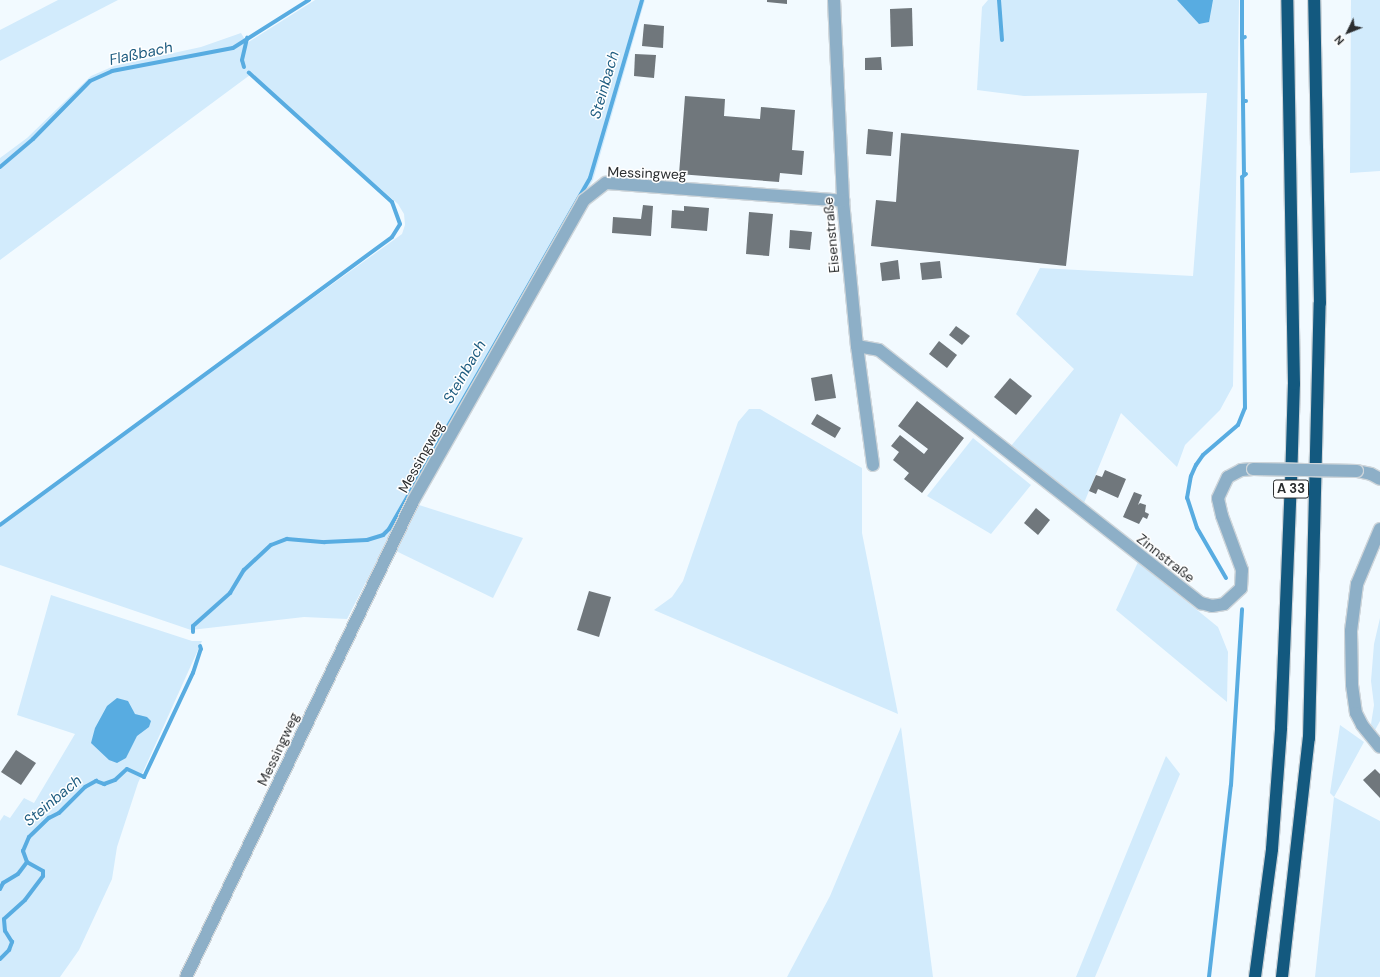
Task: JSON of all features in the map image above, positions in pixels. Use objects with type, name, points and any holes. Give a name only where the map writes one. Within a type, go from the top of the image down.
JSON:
[{"type":"highway","name":"A 33","points":[[1255,977],[1272,849],[1281,728],[1291,483],[1294,384],[1287,0]]},
{"type":"highway","name":"A 33","points":[[1282,977],[1309,738],[1320,303],[1314,0]]},
{"type":"street","name":"Eisenstraße","points":[[834,0],[843,201],[857,346],[873,465]]},
{"type":"street","name":"Messingweg","points":[[186,977],[413,501],[584,200],[606,183],[843,201]]},
{"type":"street","name":"Zinnstraße","points":[[857,346],[879,350],[1201,603],[1212,606],[1224,604],[1241,588],[1242,570],[1222,516],[1218,498],[1228,477],[1241,470],[1253,469],[1357,470],[1371,474],[1380,479]]},
{"type":"street","points":[[1380,529],[1357,584],[1351,631],[1352,685],[1356,713],[1362,726],[1380,747]]},
{"type":"shaded area","points":[[58,0],[118,0],[0,61],[0,30]]},
{"type":"shaded area","points":[[315,0],[645,0],[593,180],[417,483],[347,619],[304,617],[191,630],[0,565],[0,523],[402,234],[405,225],[404,214],[398,204],[250,75],[0,260],[0,158],[27,138],[91,76],[114,66],[201,47],[241,33],[247,43]]},
{"type":"shaded area","points":[[988,0],[1239,0],[1233,386],[1220,410],[1185,445],[1177,467],[1121,413],[1084,503],[1011,446],[1074,369],[1016,314],[1040,268],[1193,276],[1207,93],[1024,96],[977,90],[982,7]]},
{"type":"shaded area","points":[[1351,0],[1380,0],[1380,171],[1350,173]]},
{"type":"shaded area","points":[[749,409],[760,409],[862,468],[862,533],[898,714],[654,610],[672,597],[683,581],[738,422]]},
{"type":"shaded area","points":[[973,438],[1031,485],[991,534],[927,496]]},
{"type":"shaded area","points":[[419,505],[523,538],[493,598],[396,551]]},
{"type":"shaded area","points":[[1138,562],[1218,627],[1228,652],[1227,702],[1116,610]]},
{"type":"shaded area","points":[[51,595],[192,641],[202,641],[138,783],[117,847],[112,879],[79,950],[60,977],[0,977],[0,821],[4,815],[10,818],[24,798],[34,803],[75,734],[17,715]]},
{"type":"shaded area","points":[[1380,618],[1380,721],[1374,732],[1371,724],[1374,705],[1371,681],[1374,644]]},
{"type":"shaded area","points":[[1340,725],[1364,742],[1334,797],[1330,793]]},
{"type":"shaded area","points":[[901,727],[933,977],[787,977],[830,896]]},
{"type":"shaded area","points":[[1166,756],[1180,774],[1095,977],[1076,977]]},
{"type":"shaded area","points":[[1334,797],[1380,821],[1380,977],[1315,977]]},
{"type":"water","points":[[1177,0],[1213,0],[1209,22],[1199,24]]},
{"type":"water","points":[[117,698],[128,701],[135,714],[147,717],[151,721],[149,727],[137,736],[126,758],[117,763],[109,760],[91,743],[95,728],[107,706]]},
{"type":"building","points":[[767,0],[787,0],[787,4],[767,2]]},
{"type":"building","points":[[912,8],[913,46],[891,47],[890,9]]},
{"type":"building","points":[[644,24],[664,26],[663,48],[642,46]]},
{"type":"building","points":[[635,54],[656,55],[654,78],[634,76]]},
{"type":"building","points":[[881,57],[882,70],[865,70],[865,58]]},
{"type":"building","points":[[685,96],[725,99],[724,116],[760,119],[761,107],[795,110],[792,150],[804,151],[802,175],[780,173],[779,182],[679,174]]},
{"type":"building","points":[[868,129],[893,132],[891,156],[866,154]]},
{"type":"building","points":[[901,133],[1079,150],[1066,266],[871,246],[876,200],[896,202]]},
{"type":"building","points":[[643,205],[653,206],[651,236],[612,233],[613,217],[641,219]]},
{"type":"building","points":[[684,206],[709,208],[707,231],[671,228],[672,210],[684,211]]},
{"type":"building","points":[[749,212],[773,214],[769,256],[746,254]]},
{"type":"building","points":[[790,230],[812,232],[810,250],[789,248]]},
{"type":"building","points":[[898,260],[900,279],[882,281],[880,263]]},
{"type":"building","points":[[940,261],[942,278],[922,280],[920,263]]},
{"type":"building","points":[[956,326],[970,336],[962,345],[949,335]]},
{"type":"building","points":[[939,341],[957,355],[947,368],[929,354]]},
{"type":"building","points":[[832,374],[836,398],[815,401],[811,378]]},
{"type":"building","points":[[1010,378],[1032,396],[1016,415],[994,397]]},
{"type":"building","points":[[917,401],[964,438],[922,493],[904,479],[909,473],[893,460],[899,452],[891,446],[900,435],[924,454],[928,449],[898,426]]},
{"type":"building","points":[[817,414],[841,428],[835,438],[811,424]]},
{"type":"building","points":[[1105,470],[1126,479],[1118,498],[1098,489],[1096,494],[1089,491],[1096,475],[1102,477]]},
{"type":"building","points":[[1134,492],[1142,495],[1138,505],[1140,503],[1146,505],[1145,512],[1149,514],[1147,519],[1143,517],[1139,524],[1123,517]]},
{"type":"building","points":[[1036,508],[1050,520],[1038,535],[1024,523]]},
{"type":"building","points":[[589,591],[611,597],[599,637],[577,630]]},
{"type":"building","points":[[16,750],[36,763],[21,785],[1,772]]},
{"type":"building","points":[[1375,769],[1380,774],[1380,798],[1363,780]]},
{"type":"waterway","name":"Flaßbach","points":[[0,167],[33,139],[90,81],[112,71],[233,48],[309,0]]},
{"type":"waterway","name":"Steinbach","points":[[193,632],[193,626],[230,593],[244,570],[271,545],[287,539],[325,542],[367,540],[383,535],[389,529],[590,178],[642,0]]},
{"type":"waterway","points":[[999,0],[1002,40]]},
{"type":"waterway","points":[[1242,0],[1242,38]]},
{"type":"waterway","points":[[1243,101],[1242,38],[1245,37]]},
{"type":"waterway","points":[[244,67],[242,60],[247,38]]},
{"type":"waterway","points":[[0,525],[392,237],[400,224],[392,202],[249,73]]},
{"type":"waterway","points":[[1244,175],[1243,101],[1246,101]]},
{"type":"waterway","points":[[1226,578],[1197,528],[1187,498],[1191,476],[1196,465],[1203,455],[1238,425],[1245,408],[1242,177],[1246,174]]},
{"type":"waterway","points":[[1209,977],[1231,785],[1242,609]]},
{"type":"waterway","name":"Steinbach","points":[[0,959],[9,950],[12,942],[5,931],[4,919],[25,900],[43,876],[43,871],[27,862],[23,851],[29,837],[49,818],[59,813],[85,787],[96,781],[104,784],[115,780],[127,769],[144,777],[193,673],[201,649],[200,646]]},
{"type":"waterway","points":[[0,889],[3,883],[18,874],[27,862]]}]
